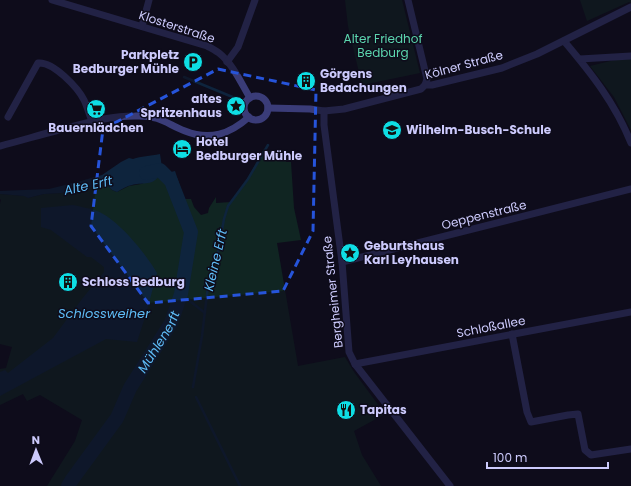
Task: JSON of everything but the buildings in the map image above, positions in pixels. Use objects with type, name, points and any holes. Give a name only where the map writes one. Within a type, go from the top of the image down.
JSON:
[{"type":"street","name":"Klosterstraße","points":[[52,0],[207,46],[219,52],[237,76],[250,98]]},
{"type":"street","points":[[142,26],[149,0]]},
{"type":"street","points":[[227,62],[238,48],[255,0]]},
{"type":"street","points":[[408,0],[427,79],[425,85]]},
{"type":"street","name":"Kölner Straße","points":[[268,108],[310,109],[324,111],[351,108],[420,89],[425,85],[432,86],[502,68],[537,54],[631,7]]},
{"type":"street","points":[[564,41],[580,59],[610,99],[631,143]]},
{"type":"street","points":[[580,59],[631,56]]},
{"type":"street","points":[[8,116],[38,63],[42,63],[57,70],[76,88],[84,99],[92,121]]},
{"type":"street","points":[[261,96],[266,101],[268,108],[265,115],[259,119],[252,119],[246,114],[245,107],[247,100],[261,96]]},
{"type":"street","name":"Bergheimer Straße","points":[[324,111],[342,262],[349,352],[355,364],[450,486]]},
{"type":"street","points":[[0,146],[108,118],[142,116],[165,121],[192,134],[211,135],[221,134],[234,129],[249,117]]},
{"type":"street","name":"Oeppenstraße","points":[[342,262],[631,189]]},
{"type":"street","name":"Schloßallee","points":[[355,364],[631,312]]},
{"type":"street","points":[[512,334],[526,405],[531,422],[578,414],[585,450],[591,455],[631,449]]},
{"type":"highlighted area","points":[[218,69],[316,90],[313,231],[283,291],[148,303],[91,226],[103,129]]},
{"type":"green space","name":"Alter Friedhof Bedburg","points":[[345,0],[402,0],[420,73],[362,85],[348,26]]},
{"type":"green space","points":[[580,0],[631,0],[631,3],[629,2],[587,21]]},
{"type":"green space","points":[[631,56],[631,130],[614,97],[590,66]]},
{"type":"green space","points":[[264,149],[286,157],[286,162],[291,162],[294,208],[301,240],[277,243],[298,366],[345,357],[354,372],[385,414],[354,431],[362,455],[381,486],[47,486],[75,441],[82,420],[40,395],[27,401],[23,394],[0,405],[0,369],[6,368],[12,347],[0,344],[0,194],[25,196],[28,198],[106,184],[112,190],[117,192],[129,186],[141,184],[158,177],[162,177],[169,181],[179,199],[191,199],[194,207],[201,215],[208,213],[209,208],[216,197],[216,203],[231,202],[242,188]]},
{"type":"water","name":"Alte Erft","points":[[160,154],[163,174],[175,171],[184,198],[179,199],[169,182],[158,177],[153,182],[130,185],[117,192],[112,190],[106,184],[28,198],[24,196],[0,194],[0,191],[49,189],[77,182],[102,175],[129,158],[133,159]]},
{"type":"water","name":"Schlossweiher","points":[[73,205],[97,211],[114,221],[139,247],[157,273],[137,342],[106,339],[0,396],[0,372],[5,370],[8,373],[53,338],[104,272],[104,267],[91,257],[87,257],[51,230],[41,227],[41,208]]},
{"type":"waterway","name":"Kleine Erft","points":[[184,77],[235,98]]},
{"type":"waterway","name":"Kleine Erft","points":[[193,387],[202,336],[208,286],[217,258],[224,219],[228,206],[248,179],[268,145]]},
{"type":"waterway","name":"Mühlenerft","points":[[68,486],[117,418],[130,388],[171,323],[181,294],[191,232],[171,181],[160,170],[146,173]]},
{"type":"waterway","points":[[181,294],[205,313]]},
{"type":"waterway","points":[[196,397],[240,486]]},
{"type":"place","name":"Parkpletz Bedburger Mühle","points":[[193,62]]},
{"type":"place","name":"Görgens Bedachungen","points":[[306,81]]},
{"type":"place","name":"altes Spritzenhaus","points":[[236,106]]},
{"type":"place","name":"Bauernlädchen","points":[[96,109]]},
{"type":"place","name":"Wilhelm-Busch-Schule","points":[[392,130]]},
{"type":"place","name":"Hotel Bedburger Mühle","points":[[182,149]]},
{"type":"place","name":"Geburtshaus Karl Leyhausen","points":[[350,253]]},
{"type":"place","name":"Schloss Bedburg","points":[[68,282]]},
{"type":"place","name":"Tapitas","points":[[346,410]]}]
